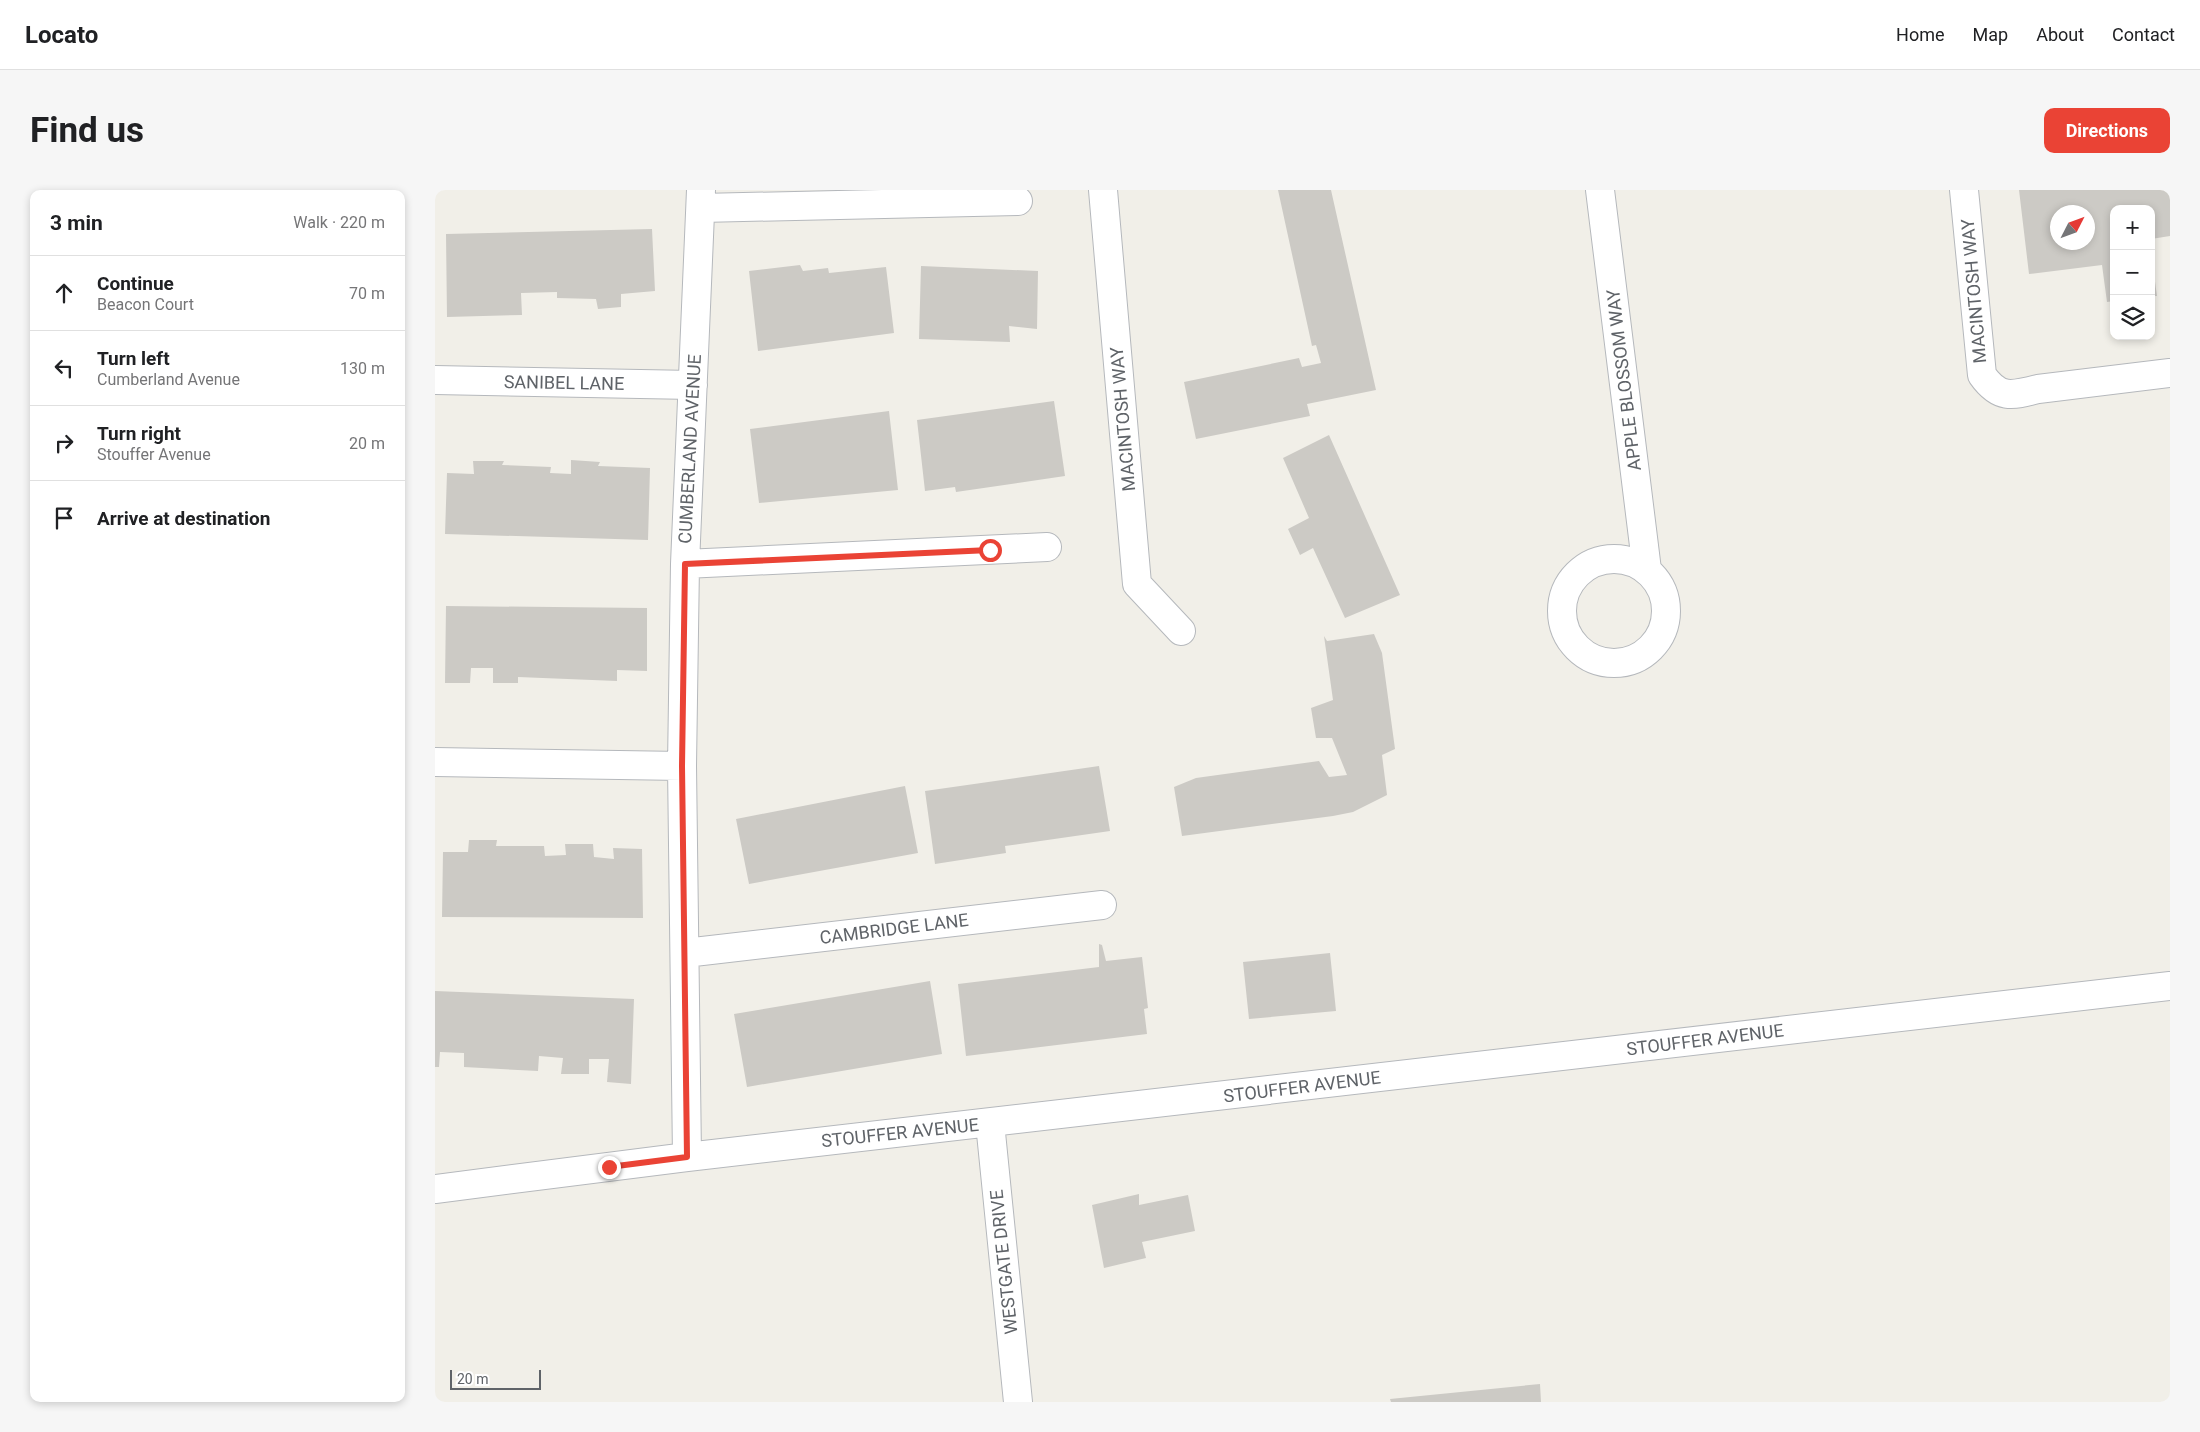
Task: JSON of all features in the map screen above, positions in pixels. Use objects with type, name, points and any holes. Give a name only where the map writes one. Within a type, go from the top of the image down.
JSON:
[{"type":"street","name":"MACINTOSH WAY","points":[[1103,190],[1137,584],[1181,631]]},
{"type":"street","name":"APPLE BLOSSOM WAY","points":[[1601,190],[1647,570]]},
{"type":"street","name":"MACINTOSH WAY","points":[[1964,190],[1982,375],[1991,388],[2005,394],[2022,393],[2038,389],[2170,374]]},
{"type":"street","points":[[701,199],[1018,201]]},
{"type":"street","name":"CUMBERLAND AVENUE","points":[[687,1157],[682,766],[685,564],[701,199]]},
{"type":"street","name":"SANIBEL LANE","points":[[435,380],[693,385]]},
{"type":"street","points":[[685,564],[1047,547]]},
{"type":"street","points":[[435,762],[682,766]]},
{"type":"street","name":"CAMBRIDGE LANE","points":[[685,953],[1102,905]]},
{"type":"street","name":"STOUFFER AVENUE","points":[[435,1189],[687,1157],[2170,986]]},
{"type":"street","name":"WESTGATE DRIVE","points":[[990,1123],[1018,1402]]},
{"type":"building","points":[[1278,190],[1331,190],[1376,390],[1307,404],[1310,416],[1196,439],[1184,382],[1299,358],[1302,367],[1321,363],[1316,345],[1312,346]]},
{"type":"building","points":[[2019,190],[2170,190],[2170,236],[2155,238],[2155,205],[2110,205],[2110,302],[2107,302],[2102,265],[2029,274]]},
{"type":"building","points":[[652,229],[655,291],[621,294],[621,307],[598,309],[596,299],[557,298],[557,292],[521,293],[522,315],[447,317],[446,234]]},
{"type":"building","points":[[800,265],[803,271],[828,268],[829,273],[886,267],[894,333],[758,351],[749,271]]},
{"type":"building","points":[[921,266],[1038,271],[1037,329],[1009,326],[1010,342],[919,339]]},
{"type":"building","points":[[1054,401],[1065,476],[956,492],[955,487],[925,491],[917,420]]},
{"type":"building","points":[[889,411],[898,490],[759,503],[750,429]]},
{"type":"building","points":[[1329,435],[1400,595],[1345,618],[1313,548],[1300,555],[1288,529],[1309,518],[1283,458]]},
{"type":"building","points":[[571,460],[600,462],[598,466],[650,468],[648,540],[445,534],[447,473],[474,474],[473,461],[504,461],[502,465],[551,467],[550,473],[571,474]]},
{"type":"building","points":[[446,606],[647,608],[647,671],[617,670],[617,681],[518,677],[518,683],[493,683],[493,668],[471,668],[470,683],[445,683]]},
{"type":"building","points":[[1374,634],[1382,653],[1395,749],[1382,755],[1387,795],[1353,812],[1333,816],[1182,836],[1174,787],[1196,778],[1319,761],[1329,777],[1347,775],[1332,738],[1316,738],[1311,708],[1333,700],[1324,636],[1327,641]]},
{"type":"building","points":[[1099,766],[1110,831],[1005,846],[1006,853],[935,864],[925,791]]},
{"type":"building","points":[[905,786],[918,853],[749,884],[736,819]]},
{"type":"building","points":[[469,840],[497,840],[496,846],[544,846],[545,856],[566,855],[565,844],[593,844],[594,857],[614,859],[613,848],[642,849],[643,918],[442,917],[443,852],[468,852]]},
{"type":"building","points":[[1099,944],[1102,945],[1106,961],[1142,957],[1148,1008],[1144,1009],[1147,1034],[966,1056],[958,984],[1099,967]]},
{"type":"building","points":[[1330,953],[1336,1011],[1249,1019],[1243,962]]},
{"type":"building","points":[[930,981],[942,1054],[747,1087],[734,1014]]},
{"type":"building","points":[[435,991],[634,999],[631,1084],[607,1082],[609,1059],[589,1059],[589,1074],[561,1074],[563,1058],[539,1056],[538,1071],[464,1067],[464,1053],[440,1052],[439,1067],[435,1067]]},
{"type":"building","points":[[1139,1194],[1139,1205],[1188,1195],[1195,1231],[1142,1242],[1146,1258],[1104,1268],[1092,1205]]},
{"type":"building","points":[[1540,1384],[1541,1402],[1391,1402],[1390,1399]]},
{"type":"route","points":[[609,1167],[687,1157],[682,766],[685,564],[990,550]]}]
